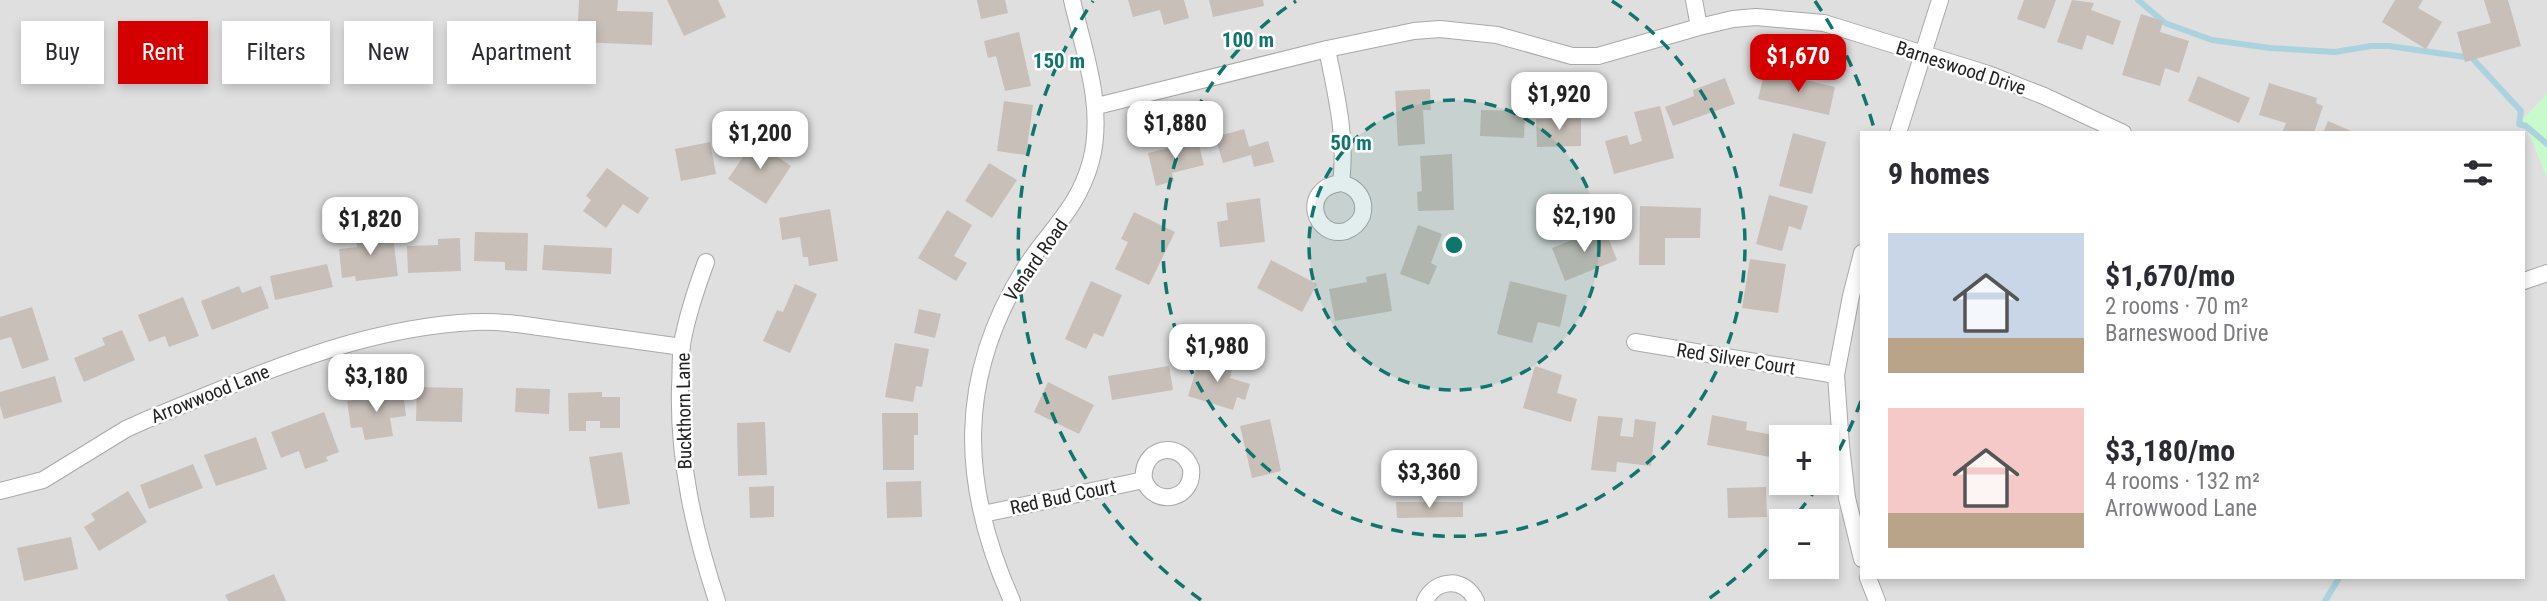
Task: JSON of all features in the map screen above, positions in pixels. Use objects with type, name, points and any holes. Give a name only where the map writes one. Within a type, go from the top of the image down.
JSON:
[{"type":"street","name":"Venard Road","points":[[1012,601],[996,565],[973,472],[976,396],[984,359],[1004,303],[1027,265],[1069,212],[1085,180],[1092,158],[1097,106],[1072,0]]},
{"type":"street","points":[[1694,0],[1699,27]]},
{"type":"street","points":[[1899,131],[1940,0]]},
{"type":"street","name":"Barneswood Drive","points":[[1097,106],[1327,49],[1414,31],[1440,29],[1497,34],[1572,56],[1598,56],[1733,19],[1788,18],[1824,23],[1988,74],[2044,96],[2119,131]]},
{"type":"street","points":[[1327,49],[1343,133],[1340,183]]},
{"type":"street","points":[[1860,261],[1836,375],[1847,498],[1860,551]]},
{"type":"street","name":"Buckthorn Lane","points":[[706,262],[688,317],[682,347],[680,412],[685,481],[700,550],[717,601]]},
{"type":"street","points":[[2525,281],[2547,273]]},
{"type":"street","name":"Arrowwood Lane","points":[[0,491],[43,480],[126,429],[146,420],[295,360],[334,346],[383,334],[478,322],[537,327],[682,347]]},
{"type":"street","name":"Red Silver Court","points":[[1635,342],[1836,375]]},
{"type":"street","name":"Red Bud Court","points":[[983,514],[1144,480]]},
{"type":"street","points":[[1868,579],[1877,601]]},
{"type":"street","points":[[1425,601],[1437,586],[1453,583],[1468,589],[1476,601]]},
{"type":"shaded area","points":[[0,0],[2547,0],[2547,94],[2519,124],[2526,126],[2547,177],[2547,601],[0,601]]},
{"type":"green space","points":[[2547,94],[2547,177],[2526,126],[2519,124]]},
{"type":"building","points":[[579,0],[618,0],[617,11],[653,12],[652,45],[596,43],[596,21],[578,21]]},
{"type":"building","points":[[667,0],[718,0],[726,17],[684,36]]},
{"type":"building","points":[[977,0],[1005,0],[1008,13],[981,19]]},
{"type":"building","points":[[1128,0],[1184,0],[1189,18],[1164,25],[1160,10],[1133,17]]},
{"type":"building","points":[[1209,0],[1263,0],[1264,6],[1213,17]]},
{"type":"building","points":[[2024,0],[2056,0],[2045,29],[2017,19]]},
{"type":"building","points":[[2072,0],[2094,3],[2091,10],[2121,21],[2113,45],[2087,35],[2082,50],[2057,42]]},
{"type":"building","points":[[2395,0],[2423,0],[2418,8],[2442,22],[2426,49],[2382,22]]},
{"type":"building","points":[[2484,0],[2508,0],[2521,46],[2465,62],[2457,32],[2491,23]]},
{"type":"building","points":[[2141,14],[2163,21],[2160,32],[2189,41],[2179,73],[2165,68],[2160,86],[2122,75]]},
{"type":"building","points":[[1019,32],[1031,86],[1005,91],[996,56],[988,58],[984,41]]},
{"type":"building","points":[[1781,74],[1835,87],[1829,115],[1758,99],[1764,75],[1780,79]]},
{"type":"building","points":[[2198,76],[2250,98],[2239,123],[2188,101]]},
{"type":"building","points":[[1725,78],[1735,104],[1673,126],[1665,107],[1694,96],[1693,90]]},
{"type":"building","points":[[2269,83],[2317,98],[2316,103],[2323,106],[2315,131],[2283,131],[2286,123],[2259,115]]},
{"type":"building","points":[[1430,89],[1431,110],[1423,110],[1425,144],[1398,146],[1395,91]]},
{"type":"building","points":[[1004,101],[1033,105],[1026,155],[997,151]]},
{"type":"building","points":[[1660,106],[1674,158],[1614,174],[1605,141],[1627,135],[1630,145],[1642,141],[1634,112]]},
{"type":"building","points":[[1481,110],[1525,111],[1524,138],[1480,136]]},
{"type":"building","points":[[1581,118],[1581,146],[1537,147],[1536,119]]},
{"type":"building","points":[[2328,121],[2351,131],[2324,131]]},
{"type":"building","points":[[1244,129],[1249,147],[1268,141],[1274,162],[1254,167],[1251,155],[1223,163],[1215,137]]},
{"type":"building","points":[[1793,133],[1826,142],[1812,194],[1779,186]]},
{"type":"building","points":[[765,136],[778,144],[772,153],[791,166],[766,204],[728,179],[751,145],[757,149]]},
{"type":"building","points":[[1198,141],[1204,165],[1172,173],[1174,181],[1156,186],[1148,153]]},
{"type":"building","points":[[710,142],[716,174],[681,181],[675,149]]},
{"type":"building","points":[[1452,154],[1454,210],[1418,211],[1417,192],[1422,191],[1420,156]]},
{"type":"building","points":[[989,163],[1017,180],[992,218],[965,201]]},
{"type":"building","points":[[607,168],[649,198],[638,214],[623,204],[606,228],[583,211],[591,200],[586,196]]},
{"type":"building","points":[[1769,195],[1808,206],[1801,230],[1789,226],[1782,251],[1756,244]]},
{"type":"building","points":[[1260,198],[1265,242],[1220,247],[1217,222],[1228,220],[1226,203]]},
{"type":"building","points":[[1640,206],[1701,208],[1700,238],[1665,238],[1665,265],[1639,265]]},
{"type":"building","points":[[830,209],[838,261],[809,266],[808,257],[803,257],[800,237],[782,240],[779,218]]},
{"type":"building","points":[[947,210],[972,225],[954,256],[967,263],[956,281],[918,258]]},
{"type":"building","points":[[1134,212],[1175,232],[1149,285],[1115,269],[1128,242],[1121,239]]},
{"type":"building","points":[[1418,225],[1442,234],[1431,263],[1437,266],[1429,285],[1400,274]]},
{"type":"building","points":[[1604,227],[1617,260],[1565,281],[1552,248]]},
{"type":"building","points":[[392,229],[398,276],[356,281],[355,276],[342,278],[339,249],[357,247],[355,234]]},
{"type":"building","points":[[475,232],[528,233],[527,271],[505,270],[505,262],[474,261]]},
{"type":"building","points":[[460,238],[461,271],[408,273],[407,246],[438,245],[438,239]]},
{"type":"building","points":[[544,245],[612,248],[611,274],[542,270]]},
{"type":"building","points":[[1750,259],[1786,264],[1778,313],[1742,308]]},
{"type":"building","points":[[1271,260],[1317,284],[1302,312],[1257,288]]},
{"type":"building","points":[[327,264],[333,287],[275,300],[270,276]]},
{"type":"building","points":[[1386,273],[1392,311],[1335,321],[1329,289],[1367,282],[1366,277]]},
{"type":"building","points":[[1091,281],[1122,295],[1103,337],[1094,333],[1086,349],[1065,339]]},
{"type":"building","points":[[1510,281],[1567,295],[1560,327],[1538,322],[1532,343],[1497,334]]},
{"type":"building","points":[[795,284],[817,294],[790,353],[763,341],[777,310],[783,312]]},
{"type":"building","points":[[239,286],[242,293],[261,286],[269,308],[212,330],[201,301]]},
{"type":"building","points":[[183,297],[199,336],[169,347],[165,336],[149,342],[138,315]]},
{"type":"building","points":[[32,307],[49,360],[22,369],[11,337],[0,340],[0,317]]},
{"type":"building","points":[[919,309],[941,314],[935,338],[914,333]]},
{"type":"building","points":[[122,330],[135,360],[84,382],[74,358],[105,345],[102,338]]},
{"type":"building","points":[[895,343],[929,349],[922,387],[916,386],[913,402],[885,397]]},
{"type":"building","points":[[1204,356],[1233,365],[1230,378],[1250,384],[1245,400],[1237,397],[1233,410],[1188,396],[1197,367],[1201,368]]},
{"type":"building","points":[[1169,366],[1173,390],[1112,400],[1108,376]]},
{"type":"building","points":[[1535,366],[1562,375],[1557,393],[1577,399],[1571,422],[1523,408]]},
{"type":"building","points":[[55,376],[62,402],[4,419],[0,392]]},
{"type":"building","points":[[1048,382],[1094,405],[1079,434],[1034,412]]},
{"type":"building","points":[[417,387],[463,388],[462,422],[416,421]]},
{"type":"building","points":[[516,388],[550,389],[549,414],[515,412]]},
{"type":"building","points":[[403,392],[406,416],[390,418],[393,436],[365,440],[362,427],[351,428],[347,401]]},
{"type":"building","points":[[602,392],[602,397],[620,397],[620,428],[600,428],[600,421],[586,421],[586,431],[569,431],[568,393]]},
{"type":"building","points":[[324,412],[339,452],[326,457],[328,461],[305,469],[299,451],[281,458],[271,432]]},
{"type":"building","points":[[882,413],[918,413],[918,435],[914,435],[914,470],[883,470]]},
{"type":"building","points":[[1712,415],[1747,422],[1746,430],[1769,434],[1769,457],[1707,445]]},
{"type":"building","points":[[1598,416],[1623,418],[1620,436],[1633,437],[1635,419],[1656,422],[1651,466],[1617,462],[1616,472],[1591,470]]},
{"type":"building","points":[[1270,419],[1281,471],[1252,478],[1240,426]]},
{"type":"building","points":[[765,422],[767,475],[738,476],[737,423]]},
{"type":"building","points":[[256,437],[267,469],[216,486],[204,455]]},
{"type":"building","points":[[622,452],[630,504],[598,509],[589,457]]},
{"type":"building","points":[[193,464],[203,488],[149,509],[140,485]]},
{"type":"building","points":[[921,481],[922,517],[887,518],[886,482]]},
{"type":"building","points":[[774,486],[774,517],[750,518],[749,487]]},
{"type":"building","points":[[1766,487],[1767,517],[1728,518],[1727,488]]},
{"type":"building","points":[[128,491],[147,522],[99,551],[84,527],[95,520],[91,514]]},
{"type":"building","points":[[1396,502],[1463,502],[1463,517],[1397,518]]},
{"type":"building","points":[[71,537],[78,569],[24,581],[17,548]]},
{"type":"building","points":[[274,574],[286,601],[228,601],[225,595]]},
{"type":"waterway","points":[[2138,0],[2165,23],[2212,40],[2270,48],[2335,52],[2389,46],[2472,58],[2521,111],[2519,124],[2526,126],[2547,144]]},
{"type":"waterway","points":[[2325,601],[2338,579]]}]
